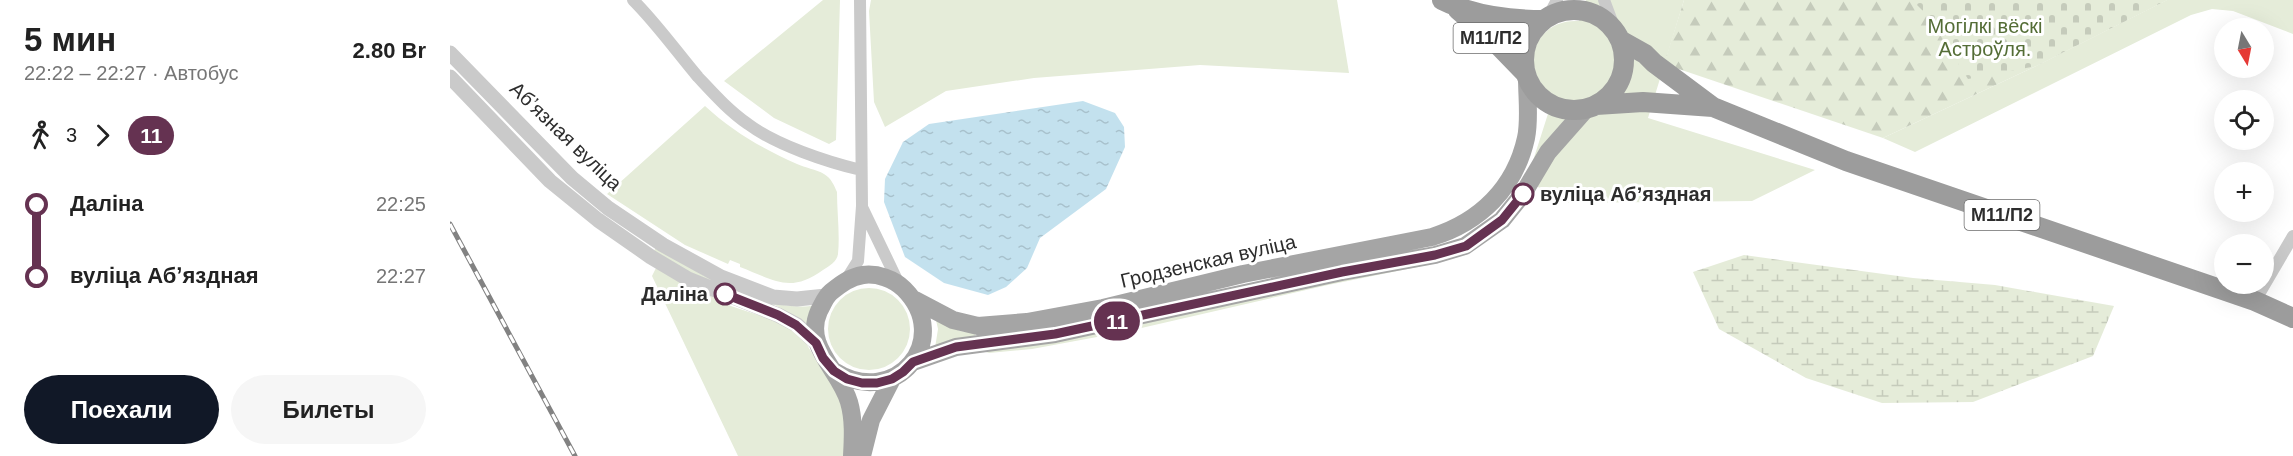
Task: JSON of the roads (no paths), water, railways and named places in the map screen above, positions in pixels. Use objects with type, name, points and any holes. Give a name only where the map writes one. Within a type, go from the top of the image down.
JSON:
[{"type":"highway","name":"М11/П2","points":[[1448,3],[1494,42],[1526,76],[1532,89],[1551,105],[1562,109],[1643,102],[1713,107]]},
{"type":"highway","name":"М11/П2","points":[[1448,3],[1507,20],[1550,12],[1585,11],[1602,19],[1618,36],[1713,107],[1846,161],[2255,301],[2293,318]]},
{"type":"highway","name":"М11/П2","points":[[1526,76],[1524,53],[1526,43],[1550,12]]},
{"type":"highway","points":[[1591,107],[1611,94],[1621,77],[1624,58],[1618,36]]},
{"type":"main road","name":"Гродзенская вуліца","points":[[915,300],[953,320],[978,326],[1027,322],[1103,308],[1243,274],[1432,237],[1454,230],[1483,211],[1502,192],[1510,179],[1526,138],[1526,76]]},
{"type":"main road","name":"Гродзенская вуліца","points":[[913,362],[956,347],[1055,334],[1342,272],[1435,255],[1466,246],[1502,220],[1523,194],[1548,152],[1591,107]]},
{"type":"main road","points":[[816,343],[816,318],[826,296],[846,280],[864,275],[882,276],[899,284],[915,300],[923,321],[922,342],[913,362],[903,372],[892,379],[877,383],[862,383],[847,379],[834,371]]},
{"type":"main road","name":"Абʼязная вуліца","points":[[816,343],[849,401],[853,428],[852,456]]},
{"type":"main road","points":[[862,456],[871,420],[892,379]]},
{"type":"street","points":[[633,0],[649,16],[704,84],[748,124],[778,140],[835,164],[861,170]]},
{"type":"street","points":[[846,280],[858,261],[862,206],[860,0]]},
{"type":"street","points":[[1604,0],[1618,36]]},
{"type":"street","name":"Абʼязная вуліца","points":[[450,53],[572,178],[608,208],[663,245],[721,277],[772,297],[797,299],[826,296]]},
{"type":"street","name":"Абʼязная вуліца","points":[[450,77],[550,181],[598,220],[651,257],[688,279],[778,315],[796,325],[816,343]]},
{"type":"street","points":[[862,206],[899,284]]},
{"type":"street","points":[[2255,301],[2293,236]]},
{"type":"water","points":[[1083,101],[1115,113],[1124,127],[1125,147],[1106,189],[1040,238],[1027,268],[1006,287],[988,295],[944,283],[905,257],[884,202],[885,179],[903,142],[929,124]]},
{"type":"railway","points":[[450,224],[575,456]]},
{"type":"place","name":"вуліца Абʼяздная","points":[[1523,194]]},
{"type":"place","name":"Даліна","points":[[725,294]]},
{"type":"park label","name":"Могілкі вёскі Астроўля.","points":[[1985,38]]}]
